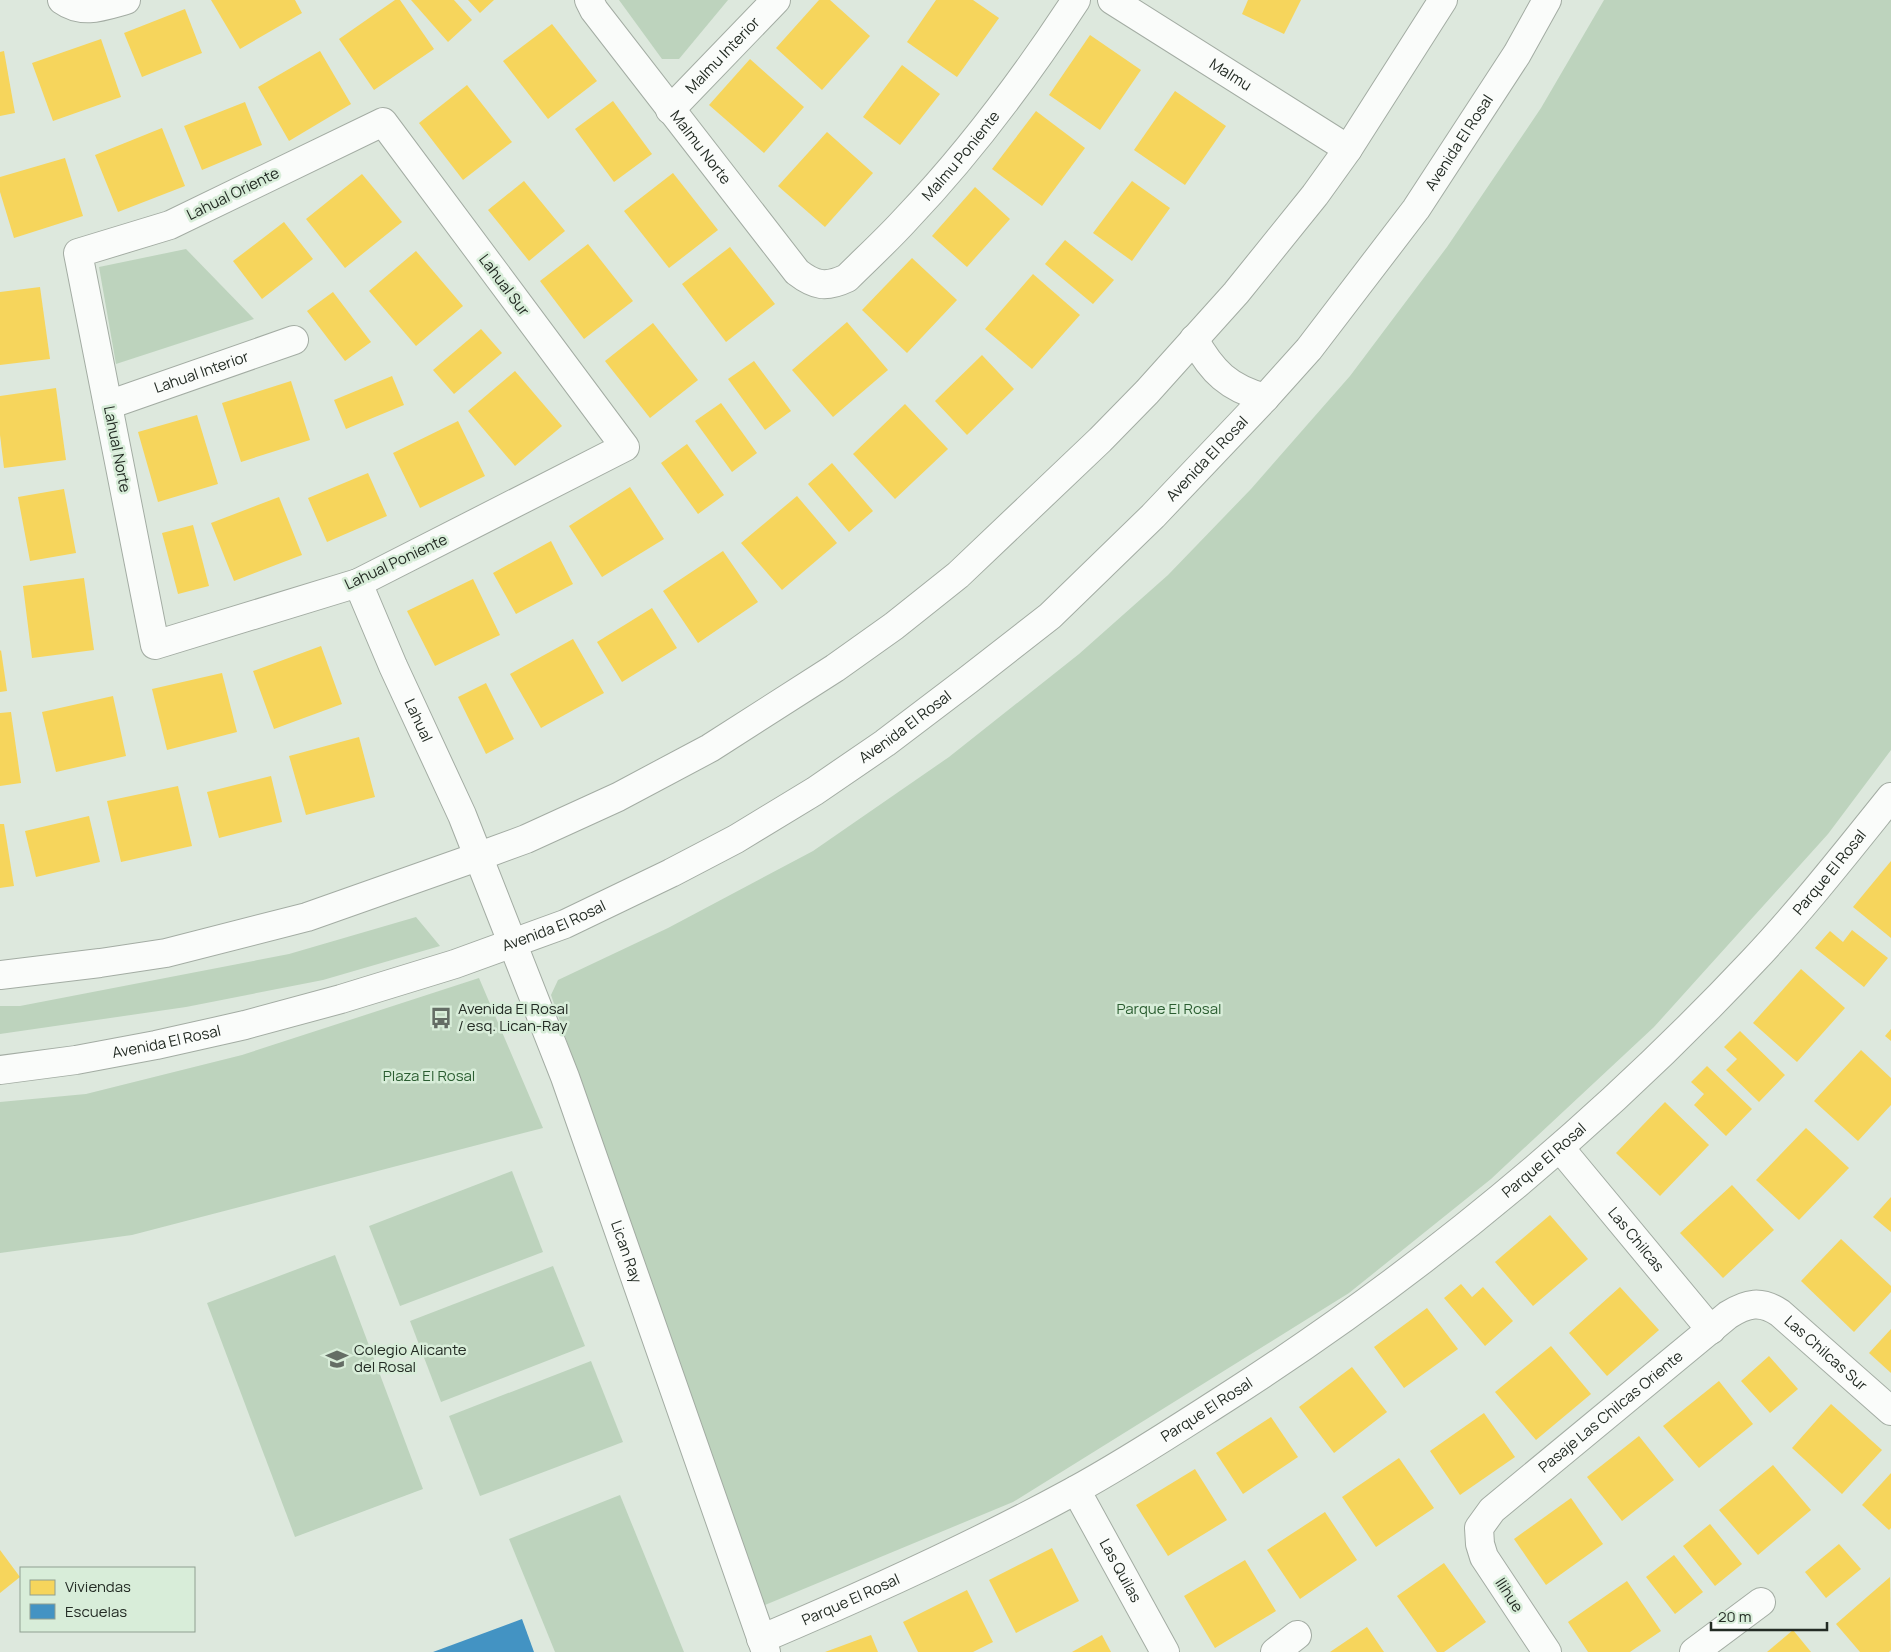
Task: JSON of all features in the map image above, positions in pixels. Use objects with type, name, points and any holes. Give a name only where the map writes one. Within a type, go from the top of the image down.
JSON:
[{"type":"street","points":[[64,2],[76,8],[85,9],[126,0]]},
{"type":"street","name":"Malmu Norte","points":[[590,0],[594,10],[670,110],[797,272],[808,281],[821,285]]},
{"type":"street","name":"Malmu Interior","points":[[670,110],[776,0]]},
{"type":"street","name":"Malmu Poniente","points":[[821,285],[834,284],[847,278],[906,219],[955,165],[1047,45],[1076,0]]},
{"type":"street","name":"Malmu","points":[[1112,0],[1348,149]]},
{"type":"street","points":[[0,975],[166,953],[307,917],[478,857],[526,839],[618,797],[710,748],[835,668],[894,626],[958,575],[1080,460],[1148,392],[1277,244],[1348,149],[1443,0]]},
{"type":"street","name":"Avenida El Rosal","points":[[0,1070],[85,1058],[156,1045],[341,999],[455,964],[564,924],[736,839],[815,792],[885,743],[1050,616],[1127,542],[1265,398],[1309,349],[1416,209],[1516,54],[1547,0]]},
{"type":"street","name":"Lahual Oriente","points":[[78,253],[170,225],[383,122]]},
{"type":"street","name":"Lahual Sur","points":[[383,122],[625,447]]},
{"type":"street","name":"Lahual Norte","points":[[78,253],[155,645]]},
{"type":"street","points":[[1194,339],[1205,359],[1221,377],[1249,394],[1265,398]]},
{"type":"street","name":"Lahual Interior","points":[[108,405],[294,340]]},
{"type":"street","name":"Lahual Poniente","points":[[155,645],[358,583],[625,447]]},
{"type":"street","name":"Lahual","points":[[358,583],[393,666],[462,815],[478,857]]},
{"type":"street","name":"Parque El Rosal","points":[[764,1646],[922,1569],[1076,1490],[1204,1412],[1335,1325],[1454,1237],[1560,1148],[1668,1047],[1755,960],[1830,873],[1891,797]]},
{"type":"street","name":"Lican Ray","points":[[478,857],[565,1077],[764,1646]]},
{"type":"street","name":"Las Chilcas","points":[[1560,1148],[1711,1330]]},
{"type":"street","name":"Pasaje Las Chilcas Oriente","points":[[1478,1535],[1479,1528],[1492,1510],[1734,1312],[1756,1304]]},
{"type":"street","name":"Las Chilcas Sur","points":[[1756,1304],[1772,1307],[1780,1313],[1891,1411]]},
{"type":"street","name":"Las Quilas","points":[[1076,1490],[1165,1652]]},
{"type":"street","name":"Ilihue","points":[[1478,1535],[1484,1557],[1547,1652]]},
{"type":"street","points":[[1694,1652],[1760,1602]]},
{"type":"street","points":[[1276,1652],[1297,1635]]},
{"type":"green space","points":[[619,0],[728,0],[679,59],[662,59]]},
{"type":"green space","name":"Parque El Rosal","points":[[1604,0],[1891,0],[1891,750],[1828,834],[1654,1027],[1491,1179],[1349,1293],[1013,1502],[760,1607],[551,995],[558,980],[668,928],[813,851],[949,757],[1079,654],[1168,575],[1251,489],[1350,376],[1447,247],[1541,108]]},
{"type":"green space","points":[[186,249],[254,319],[116,364],[99,267]]},
{"type":"green space","points":[[416,917],[440,946],[323,980],[186,1007],[0,1034],[0,1006],[20,1006],[289,954]]},
{"type":"green space","name":"Plaza El Rosal","points":[[479,978],[543,1128],[132,1235],[0,1253],[0,1102],[86,1094],[242,1055]]},
{"type":"green space","points":[[512,1171],[543,1252],[400,1306],[369,1226]]},
{"type":"green space","points":[[335,1255],[423,1489],[295,1537],[207,1303]]},
{"type":"green space","points":[[553,1266],[585,1346],[441,1402],[410,1321]]},
{"type":"green space","points":[[591,1361],[623,1442],[480,1496],[449,1416]]},
{"type":"green space","points":[[620,1495],[684,1652],[555,1652],[509,1539]]},
{"type":"building: Viviendas","points":[[211,0],[295,0],[302,13],[240,49]]},
{"type":"building: Viviendas","points":[[395,0],[400,0],[434,49],[374,90],[339,39]]},
{"type":"building: Viviendas","points":[[411,0],[454,0],[472,20],[448,42]]},
{"type":"building: Viviendas","points":[[468,0],[494,0],[480,13]]},
{"type":"building: Viviendas","points":[[819,0],[830,0],[870,36],[822,90],[776,48]]},
{"type":"building: Viviendas","points":[[936,0],[973,0],[999,18],[957,77],[907,42]]},
{"type":"building: Viviendas","points":[[1248,0],[1301,0],[1284,34],[1242,14]]},
{"type":"building: Viviendas","points":[[185,9],[202,53],[142,77],[124,33]]},
{"type":"building: Viviendas","points":[[552,24],[597,81],[548,119],[503,61]]},
{"type":"building: Viviendas","points":[[1090,35],[1141,70],[1100,130],[1049,95]]},
{"type":"building: Viviendas","points":[[101,39],[121,97],[53,121],[32,63]]},
{"type":"building: Viviendas","points":[[4,51],[15,113],[0,116],[0,52]]},
{"type":"building: Viviendas","points":[[320,51],[351,104],[289,141],[258,87]]},
{"type":"building: Viviendas","points":[[750,59],[804,107],[764,153],[709,105]]},
{"type":"building: Viviendas","points":[[902,65],[940,94],[900,145],[863,117]]},
{"type":"building: Viviendas","points":[[467,85],[512,142],[463,180],[419,123]]},
{"type":"building: Viviendas","points":[[1175,91],[1226,126],[1185,185],[1134,150]]},
{"type":"building: Viviendas","points":[[613,101],[652,154],[614,182],[575,129]]},
{"type":"building: Viviendas","points":[[245,102],[262,145],[202,170],[184,126]]},
{"type":"building: Viviendas","points":[[1036,111],[1085,148],[1042,206],[992,169]]},
{"type":"building: Viviendas","points":[[162,128],[185,186],[118,212],[95,155]]},
{"type":"building: Viviendas","points":[[827,132],[873,173],[825,227],[778,186]]},
{"type":"building: Viviendas","points":[[65,158],[83,216],[14,238],[0,192],[0,177]]},
{"type":"building: Viviendas","points":[[673,173],[718,230],[669,268],[624,211]]},
{"type":"building: Viviendas","points":[[362,174],[402,222],[345,268],[306,219]]},
{"type":"building: Viviendas","points":[[524,181],[565,231],[529,261],[488,210]]},
{"type":"building: Viviendas","points":[[1132,181],[1170,208],[1132,261],[1093,233]]},
{"type":"building: Viviendas","points":[[975,187],[1010,219],[967,267],[932,236]]},
{"type":"building: Viviendas","points":[[284,222],[313,259],[262,299],[233,261]]},
{"type":"building: Viviendas","points":[[1065,240],[1114,280],[1093,304],[1045,264]]},
{"type":"building: Viviendas","points":[[588,244],[633,301],[584,339],[540,281]]},
{"type":"building: Viviendas","points":[[730,247],[775,304],[726,342],[682,284]]},
{"type":"building: Viviendas","points":[[416,251],[463,306],[416,346],[369,291]]},
{"type":"building: Viviendas","points":[[912,258],[957,300],[907,353],[862,310]]},
{"type":"building: Viviendas","points":[[1033,274],[1080,315],[1032,369],[985,329]]},
{"type":"building: Viviendas","points":[[40,287],[50,359],[0,365],[0,292]]},
{"type":"building: Viviendas","points":[[333,292],[371,342],[345,361],[307,311]]},
{"type":"building: Viviendas","points":[[847,322],[888,370],[833,417],[792,370]]},
{"type":"building: Viviendas","points":[[653,323],[698,380],[650,418],[605,361]]},
{"type":"building: Viviendas","points":[[481,329],[502,353],[454,394],[433,370]]},
{"type":"building: Viviendas","points":[[982,355],[1014,389],[967,435],[935,401]]},
{"type":"building: Viviendas","points":[[754,361],[791,411],[765,430],[728,379]]},
{"type":"building: Viviendas","points":[[515,371],[562,426],[515,466],[468,411]]},
{"type":"building: Viviendas","points":[[392,376],[404,405],[346,429],[334,400]]},
{"type":"building: Viviendas","points":[[291,381],[310,440],[241,462],[222,403]]},
{"type":"building: Viviendas","points":[[56,388],[66,460],[4,468],[0,435],[0,396]]},
{"type":"building: Viviendas","points":[[721,403],[757,453],[732,472],[695,421]]},
{"type":"building: Viviendas","points":[[905,404],[948,449],[895,499],[853,454]]},
{"type":"building: Viviendas","points":[[197,415],[218,484],[158,502],[138,432]]},
{"type":"building: Viviendas","points":[[458,421],[485,476],[420,508],[393,453]]},
{"type":"building: Viviendas","points":[[687,444],[724,495],[698,514],[661,463]]},
{"type":"building: Viviendas","points":[[832,463],[873,511],[849,532],[808,484]]},
{"type":"building: Viviendas","points":[[368,473],[387,516],[327,542],[308,498]]},
{"type":"building: Viviendas","points":[[630,487],[664,539],[602,577],[569,526]]},
{"type":"building: Viviendas","points":[[64,489],[76,553],[30,561],[18,497]]},
{"type":"building: Viviendas","points":[[797,496],[837,543],[782,590],[741,543]]},
{"type":"building: Viviendas","points":[[279,497],[302,555],[234,581],[211,523]]},
{"type":"building: Viviendas","points":[[193,525],[209,586],[178,594],[162,533]]},
{"type":"building: Viviendas","points":[[551,541],[573,584],[516,614],[493,573]]},
{"type":"building: Viviendas","points":[[723,551],[758,602],[698,643],[663,591]]},
{"type":"building: Viviendas","points":[[84,578],[94,650],[32,658],[23,586]]},
{"type":"building: Viviendas","points":[[473,579],[500,635],[435,666],[407,611]]},
{"type":"building: Viviendas","points":[[652,608],[677,648],[622,682],[597,642]]},
{"type":"building: Viviendas","points":[[573,639],[604,693],[541,728],[510,674]]},
{"type":"building: Viviendas","points":[[321,646],[342,704],[274,729],[253,671]]},
{"type":"building: Viviendas","points":[[0,651],[7,691],[0,692]]},
{"type":"building: Viviendas","points":[[222,673],[237,732],[167,750],[152,689]]},
{"type":"building: Viviendas","points":[[486,683],[514,739],[486,754],[458,697]]},
{"type":"building: Viviendas","points":[[113,696],[126,756],[56,772],[42,712]]},
{"type":"building: Viviendas","points":[[11,712],[21,783],[0,786],[0,713]]},
{"type":"building: Viviendas","points":[[359,737],[375,797],[306,815],[289,756]]},
{"type":"building: Viviendas","points":[[271,776],[282,822],[219,838],[207,792]]},
{"type":"building: Viviendas","points":[[178,786],[192,846],[121,862],[107,801]]},
{"type":"building: Viviendas","points":[[89,816],[100,862],[36,877],[25,831]]},
{"type":"building: Viviendas","points":[[0,824],[4,824],[14,886],[0,888]]},
{"type":"building: Viviendas","points":[[1891,861],[1891,938],[1853,907]]},
{"type":"building: Viviendas","points":[[1852,930],[1888,958],[1864,987],[1815,948],[1830,931],[1843,942]]},
{"type":"building: Viviendas","points":[[1801,969],[1845,1008],[1797,1062],[1753,1023]]},
{"type":"building: Viviendas","points":[[1891,1029],[1891,1041],[1885,1036]]},
{"type":"building: Viviendas","points":[[1740,1031],[1785,1075],[1759,1102],[1726,1070],[1737,1059],[1724,1047]]},
{"type":"building: Viviendas","points":[[1861,1050],[1891,1078],[1891,1105],[1858,1141],[1814,1101]]},
{"type":"building: Viviendas","points":[[1707,1066],[1752,1109],[1726,1136],[1694,1105],[1704,1094],[1691,1082]]},
{"type":"building: Viviendas","points":[[1665,1102],[1709,1145],[1660,1196],[1616,1153]]},
{"type":"building: Viviendas","points":[[1806,1128],[1849,1168],[1799,1220],[1756,1180]]},
{"type":"building: Viviendas","points":[[1732,1185],[1774,1230],[1723,1278],[1680,1233]]},
{"type":"building: Viviendas","points":[[1891,1197],[1891,1232],[1873,1217]]},
{"type":"building: Viviendas","points":[[1550,1215],[1588,1259],[1533,1306],[1495,1262]]},
{"type":"building: Viviendas","points":[[1841,1239],[1891,1286],[1891,1292],[1854,1332],[1801,1281]]},
{"type":"building: Viviendas","points":[[1461,1284],[1472,1297],[1483,1287],[1513,1321],[1485,1346],[1444,1298]]},
{"type":"building: Viviendas","points":[[1620,1287],[1659,1330],[1607,1376],[1569,1333]]},
{"type":"building: Viviendas","points":[[1427,1308],[1458,1349],[1404,1388],[1374,1347]]},
{"type":"building: Viviendas","points":[[1891,1329],[1891,1373],[1869,1353]]},
{"type":"building: Viviendas","points":[[1551,1346],[1591,1394],[1536,1440],[1495,1392]]},
{"type":"building: Viviendas","points":[[1769,1356],[1798,1389],[1770,1413],[1741,1381]]},
{"type":"building: Viviendas","points":[[1352,1367],[1387,1412],[1334,1453],[1299,1407]]},
{"type":"building: Viviendas","points":[[1719,1381],[1753,1424],[1699,1468],[1663,1426]]},
{"type":"building: Viviendas","points":[[1831,1404],[1882,1450],[1842,1494],[1792,1448]]},
{"type":"building: Viviendas","points":[[1484,1413],[1515,1457],[1460,1495],[1430,1451]]},
{"type":"building: Viviendas","points":[[1271,1417],[1298,1457],[1243,1494],[1216,1453]]},
{"type":"building: Viviendas","points":[[1639,1436],[1674,1480],[1622,1521],[1587,1477]]},
{"type":"building: Viviendas","points":[[1399,1458],[1434,1508],[1376,1547],[1342,1497]]},
{"type":"building: Viviendas","points":[[1773,1465],[1811,1510],[1758,1555],[1719,1510]]},
{"type":"building: Viviendas","points":[[1195,1469],[1227,1520],[1168,1556],[1136,1505]]},
{"type":"building: Viviendas","points":[[1891,1473],[1891,1528],[1889,1530],[1862,1505]]},
{"type":"building: Viviendas","points":[[1571,1498],[1603,1544],[1546,1585],[1514,1539]]},
{"type":"building: Viviendas","points":[[1325,1512],[1357,1560],[1300,1599],[1267,1550]]},
{"type":"building: Viviendas","points":[[1710,1524],[1742,1564],[1715,1586],[1683,1546]]},
{"type":"building: Viviendas","points":[[1839,1544],[1861,1569],[1826,1598],[1805,1572]]},
{"type":"building: Viviendas","points":[[1052,1548],[1079,1601],[1016,1633],[989,1580]]},
{"type":"building: Viviendas","points":[[0,1550],[20,1577],[0,1593]]},
{"type":"building: Viviendas","points":[[1674,1555],[1703,1592],[1675,1614],[1646,1577]]},
{"type":"building: Viviendas","points":[[1245,1560],[1276,1611],[1215,1648],[1184,1596]]},
{"type":"building: Viviendas","points":[[1444,1563],[1486,1622],[1444,1652],[1437,1652],[1397,1596]]},
{"type":"building: Viviendas","points":[[1890,1577],[1891,1650],[1889,1652],[1860,1652],[1836,1624]]},
{"type":"building: Viviendas","points":[[1627,1581],[1661,1631],[1630,1652],[1588,1652],[1568,1622]]},
{"type":"building: Viviendas","points":[[967,1590],[993,1642],[973,1652],[918,1652],[903,1622]]},
{"type":"building: Viviendas","points":[[1367,1627],[1384,1652],[1330,1652]]},
{"type":"building: Viviendas","points":[[1793,1630],[1811,1652],[1767,1652]]},
{"type":"building: Viviendas","points":[[871,1635],[878,1652],[825,1652]]},
{"type":"building: Viviendas","points":[[1102,1635],[1111,1652],[1072,1652]]},
{"type":"building: Escuelas","points":[[522,1619],[534,1652],[433,1652]]},
{"type":"place","name":"Avenida El Rosal / esq. Lican-Ray","points":[[441,1018]]},
{"type":"place","name":"Colegio Alicante del Rosal","points":[[337,1359]]}]
